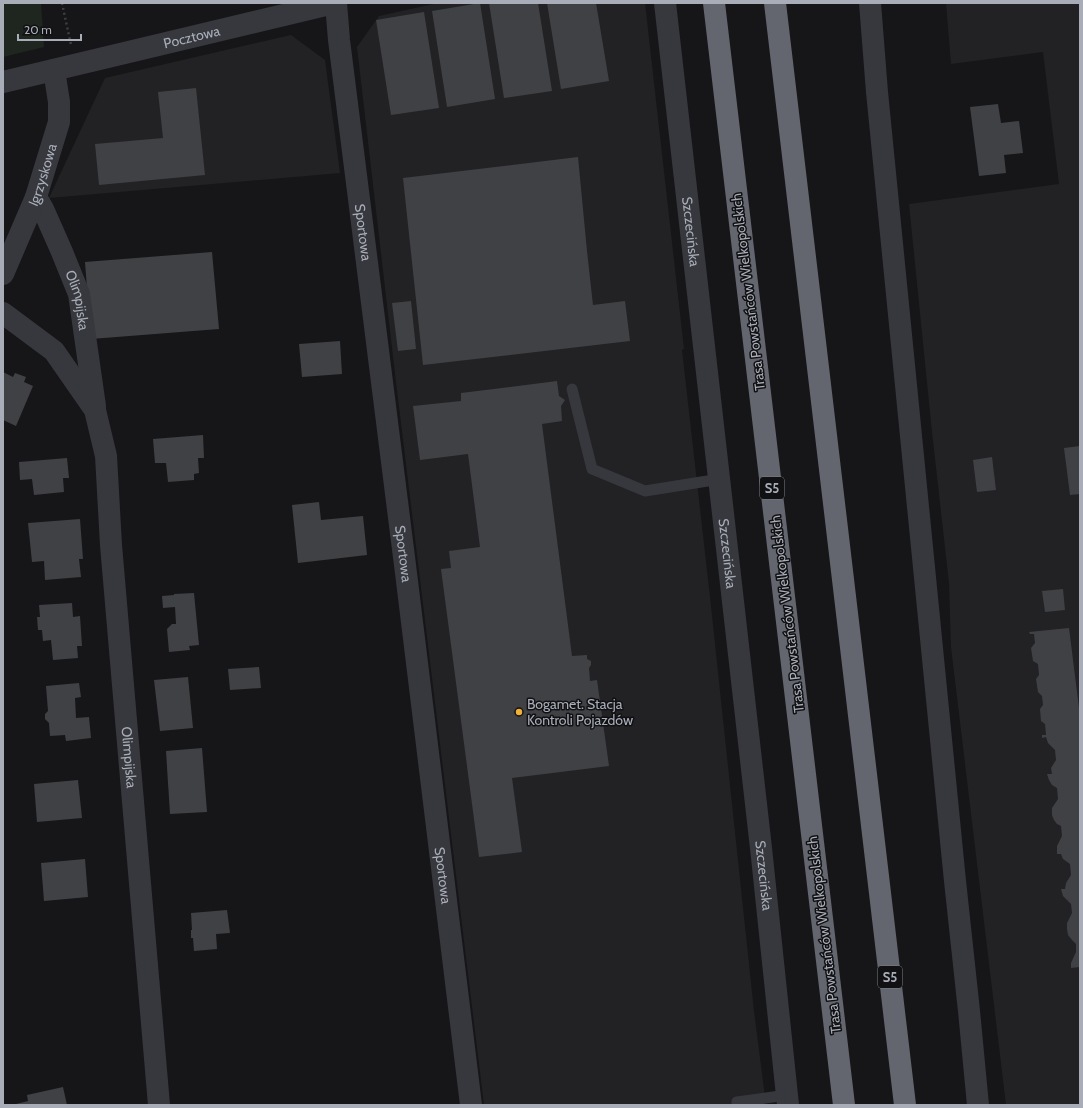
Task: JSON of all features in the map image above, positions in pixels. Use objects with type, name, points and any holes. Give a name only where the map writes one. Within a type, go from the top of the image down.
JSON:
[{"type":"highway","name":"Trasa Powstańców Wielkopolskich","points":[[714,3],[844,1105]]},
{"type":"highway","name":"S5","points":[[775,3],[905,1105]]},
{"type":"street","name":"Pocztowa","points":[[3,82],[335,3]]},
{"type":"street","name":"Sportowa","points":[[335,3],[471,1105]]},
{"type":"street","name":"Szczecińska","points":[[665,3],[720,480],[788,1100]]},
{"type":"street","points":[[870,3],[877,92],[978,1105]]},
{"type":"street","name":"Igrzyskowa","points":[[3,274],[36,197],[59,122],[59,102],[54,70]]},
{"type":"street","name":"Olimpijska","points":[[36,197],[44,209],[79,294],[95,410],[106,456],[111,545],[159,1105]]},
{"type":"street","name":"Olimpijska","points":[[3,313],[54,351],[95,410]]},
{"type":"lane","points":[[572,389],[592,469],[645,491],[720,480]]},
{"type":"lane","points":[[738,1105],[737,1102],[788,1100]]},
{"type":"path","points":[[62,3],[75,65]]},
{"type":"shaded area","points":[[3,3],[41,3],[44,47],[3,57]]},
{"type":"shaded area","points":[[438,3],[645,3],[684,349],[682,350],[754,1011],[766,1105],[484,1105],[396,382],[357,47],[379,16]]},
{"type":"shaded area","points":[[946,3],[1080,3],[1080,1105],[1006,1105],[951,647],[949,583],[909,204],[1059,184],[1043,52],[951,64]]},
{"type":"shaded area","points":[[291,35],[325,60],[340,173],[49,198],[105,78]]},
{"type":"building","points":[[480,3],[495,99],[447,107],[432,11]]},
{"type":"building","points":[[489,3],[538,3],[552,91],[504,98]]},
{"type":"building","points":[[547,3],[596,3],[609,81],[561,89]]},
{"type":"building","points":[[424,12],[439,108],[391,115],[376,20]]},
{"type":"building","points":[[196,88],[205,175],[99,185],[95,144],[163,138],[158,92]]},
{"type":"building","points":[[998,104],[1001,123],[1019,121],[1023,153],[1004,155],[1006,173],[979,176],[970,107]]},
{"type":"building","points":[[578,157],[593,305],[625,301],[630,341],[423,365],[403,178]]},
{"type":"building","points":[[212,252],[219,329],[91,339],[85,262]]},
{"type":"building","points":[[411,301],[416,349],[398,351],[392,303]]},
{"type":"building","points":[[340,341],[342,374],[302,377],[299,344]]},
{"type":"building","points":[[3,372],[13,377],[15,373],[26,377],[24,382],[33,386],[16,426],[3,420]]},
{"type":"building","points":[[557,381],[559,396],[565,400],[561,406],[562,421],[542,424],[572,656],[587,655],[587,659],[591,661],[589,668],[590,681],[597,680],[609,766],[512,778],[522,852],[479,857],[441,569],[451,568],[449,551],[480,547],[468,454],[420,460],[413,406],[461,401],[461,393]]},
{"type":"building","points":[[203,435],[204,458],[198,458],[199,473],[194,474],[194,480],[168,482],[166,463],[155,463],[153,439]]},
{"type":"building","points":[[1080,446],[1080,494],[1070,495],[1064,448]]},
{"type":"building","points":[[992,457],[996,490],[977,492],[973,460]]},
{"type":"building","points":[[67,458],[69,478],[63,478],[64,492],[34,495],[32,479],[20,480],[19,462]]},
{"type":"building","points":[[319,502],[321,520],[363,516],[367,555],[298,563],[292,505]]},
{"type":"building","points":[[80,519],[83,559],[79,559],[81,577],[45,580],[44,561],[32,562],[28,523]]},
{"type":"building","points":[[1063,589],[1065,610],[1045,612],[1042,591]]},
{"type":"building","points":[[194,593],[199,645],[189,646],[190,650],[169,652],[167,629],[172,624],[176,624],[175,607],[163,608],[162,596]]},
{"type":"building","points":[[72,603],[73,617],[80,616],[82,646],[77,646],[78,658],[53,660],[51,640],[43,641],[42,630],[38,630],[37,617],[40,617],[39,605]]},
{"type":"building","points":[[1069,628],[1080,716],[1080,967],[1071,968],[1071,963],[1076,952],[1076,944],[1068,935],[1067,929],[1067,923],[1072,913],[1071,904],[1063,896],[1061,889],[1065,889],[1066,883],[1071,875],[1070,864],[1063,859],[1061,854],[1057,854],[1057,846],[1062,836],[1061,826],[1054,820],[1052,808],[1058,799],[1057,788],[1052,785],[1047,774],[1052,774],[1051,768],[1056,760],[1055,750],[1048,743],[1046,737],[1042,738],[1042,735],[1046,735],[1045,724],[1041,721],[1040,709],[1043,705],[1042,696],[1038,692],[1036,679],[1039,675],[1038,664],[1033,661],[1031,648],[1035,643],[1034,634],[1030,634],[1029,632]]},
{"type":"building","points":[[259,667],[261,688],[230,690],[228,669]]},
{"type":"building","points":[[188,677],[193,728],[160,731],[154,680]]},
{"type":"building","points":[[79,683],[81,697],[75,698],[76,718],[89,717],[91,738],[66,741],[65,735],[50,736],[49,723],[45,719],[45,714],[48,711],[46,686]]},
{"type":"building","points":[[202,748],[207,812],[170,814],[166,751]]},
{"type":"building","points":[[78,780],[82,818],[37,822],[34,784]]},
{"type":"building","points":[[85,859],[88,897],[44,901],[41,863]]},
{"type":"building","points":[[227,910],[230,933],[216,934],[217,949],[194,951],[193,938],[191,938],[191,913]]},
{"type":"building","points":[[63,1087],[67,1105],[12,1105],[28,1101],[27,1095]]},
{"type":"place","name":"Bogamet. Stacja Kontroli Pojazdów","points":[[519,712]]}]
